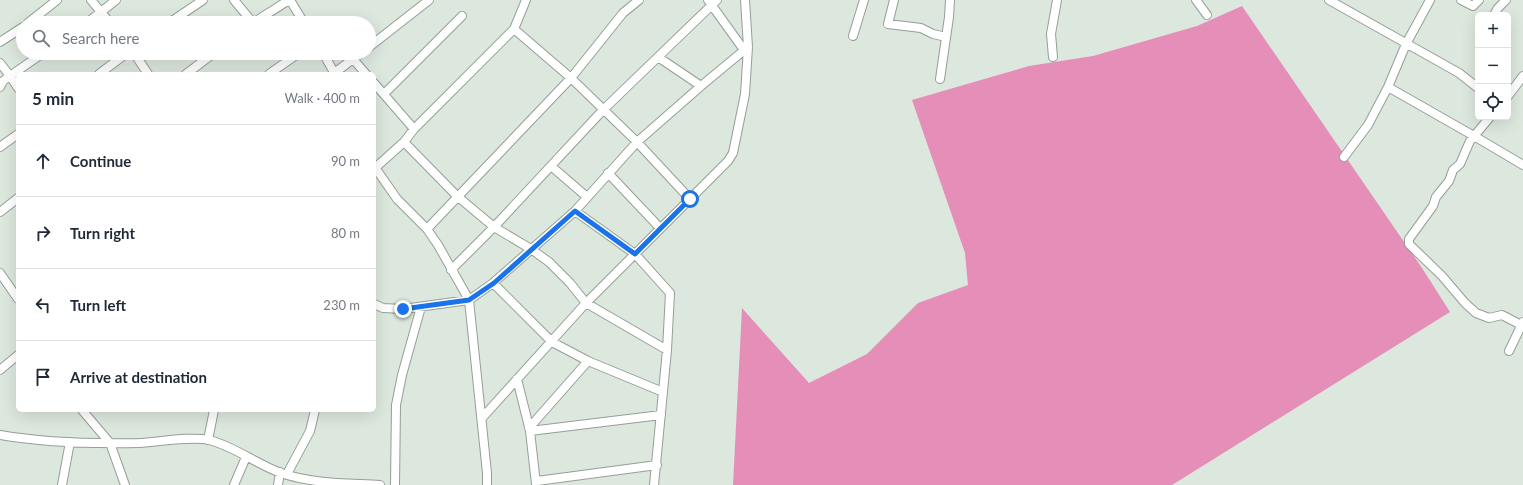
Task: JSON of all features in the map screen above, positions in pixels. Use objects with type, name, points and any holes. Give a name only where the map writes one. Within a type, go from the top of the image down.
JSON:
[{"type":"street","points":[[37,16],[57,0]]},
{"type":"street","points":[[91,0],[104,16]]},
{"type":"street","points":[[98,16],[116,0]]},
{"type":"street","points":[[179,16],[203,0]]},
{"type":"street","points":[[234,0],[247,16]]},
{"type":"street","points":[[264,16],[290,0],[300,16]]},
{"type":"street","points":[[376,42],[429,0]]},
{"type":"street","points":[[376,166],[404,142],[414,129],[514,29],[526,0]]},
{"type":"street","points":[[426,229],[571,78],[623,13],[638,0]]},
{"type":"street","points":[[482,418],[586,303],[728,161],[733,153],[745,94],[745,0]]},
{"type":"street","points":[[853,36],[864,0]]},
{"type":"street","points":[[894,0],[888,24],[921,28],[933,34],[946,36]]},
{"type":"street","points":[[940,78],[950,0]]},
{"type":"street","points":[[1053,57],[1051,34],[1057,0]]},
{"type":"street","points":[[1196,0],[1207,15]]},
{"type":"street","points":[[1329,0],[1459,73],[1475,86]]},
{"type":"street","points":[[1344,156],[1368,125],[1388,87],[1406,44],[1430,0]]},
{"type":"street","points":[[1461,0],[1473,6],[1479,0]]},
{"type":"street","points":[[1496,12],[1506,0]]},
{"type":"street","points":[[452,270],[603,110],[712,2],[746,49]]},
{"type":"street","points":[[384,94],[462,16]]},
{"type":"street","points":[[514,29],[571,78],[637,142],[690,199]]},
{"type":"street","points":[[0,42],[16,32]]},
{"type":"street","points":[[376,305],[383,308],[403,309],[469,300],[494,283],[575,211],[637,142],[746,49]]},
{"type":"street","points":[[658,56],[701,86]]},
{"type":"street","points":[[0,87],[3,81],[33,60]]},
{"type":"street","points":[[102,72],[118,60]]},
{"type":"street","points":[[139,60],[147,72]]},
{"type":"street","points":[[189,72],[205,60]]},
{"type":"street","points":[[272,72],[289,60]]},
{"type":"street","points":[[327,60],[333,72]]},
{"type":"street","points":[[337,72],[352,60]]},
{"type":"street","points":[[354,60],[364,72]]},
{"type":"street","points":[[0,64],[16,85]]},
{"type":"street","points":[[1511,92],[1523,76]]},
{"type":"street","points":[[376,85],[414,129]]},
{"type":"street","points":[[1388,87],[1523,165]]},
{"type":"street","points":[[1487,120],[1470,141],[1460,164],[1453,170],[1449,181],[1436,197],[1433,206],[1409,239],[1409,244],[1442,276],[1465,303],[1476,313],[1489,318],[1502,315],[1522,324],[1509,351]]},
{"type":"street","points":[[0,147],[16,135]]},
{"type":"street","points":[[404,142],[457,196],[494,227],[531,249],[549,262],[570,283],[586,303],[667,350]]},
{"type":"street","points":[[550,166],[587,197]]},
{"type":"street","points":[[376,168],[397,199],[426,229],[438,245],[469,300],[488,473],[487,485]]},
{"type":"street","points":[[608,174],[660,228]]},
{"type":"street","points":[[0,212],[16,200]]},
{"type":"street","points":[[575,211],[635,254],[670,293],[667,350],[654,485]]},
{"type":"street","points":[[0,273],[16,296]]},
{"type":"street","points":[[494,283],[552,342],[588,361],[663,392]]},
{"type":"street","points":[[395,485],[396,405],[402,375],[422,307]]},
{"type":"street","points":[[0,370],[16,357]]},
{"type":"street","points":[[529,430],[588,361]]},
{"type":"street","points":[[517,379],[529,430],[536,483],[657,465]]},
{"type":"street","points":[[84,412],[110,443],[125,485]]},
{"type":"street","points":[[208,440],[214,412]]},
{"type":"street","points":[[278,485],[310,431],[315,412]]},
{"type":"street","points":[[529,430],[661,415]]},
{"type":"street","points":[[0,435],[70,442],[110,443],[184,439],[208,440],[223,445],[246,457],[284,473],[314,482],[380,485]]},
{"type":"street","points":[[62,485],[70,442]]},
{"type":"street","points":[[234,485],[246,457]]},
{"type":"shaded area","points":[[1242,6],[1422,268],[1450,312],[1172,485],[733,485],[742,308],[809,383],[867,354],[918,303],[968,285],[965,253],[912,100],[1029,66],[1093,56],[1197,26]]},
{"type":"route","points":[[403,309],[469,300],[494,283],[575,211],[635,254],[690,199]]}]
